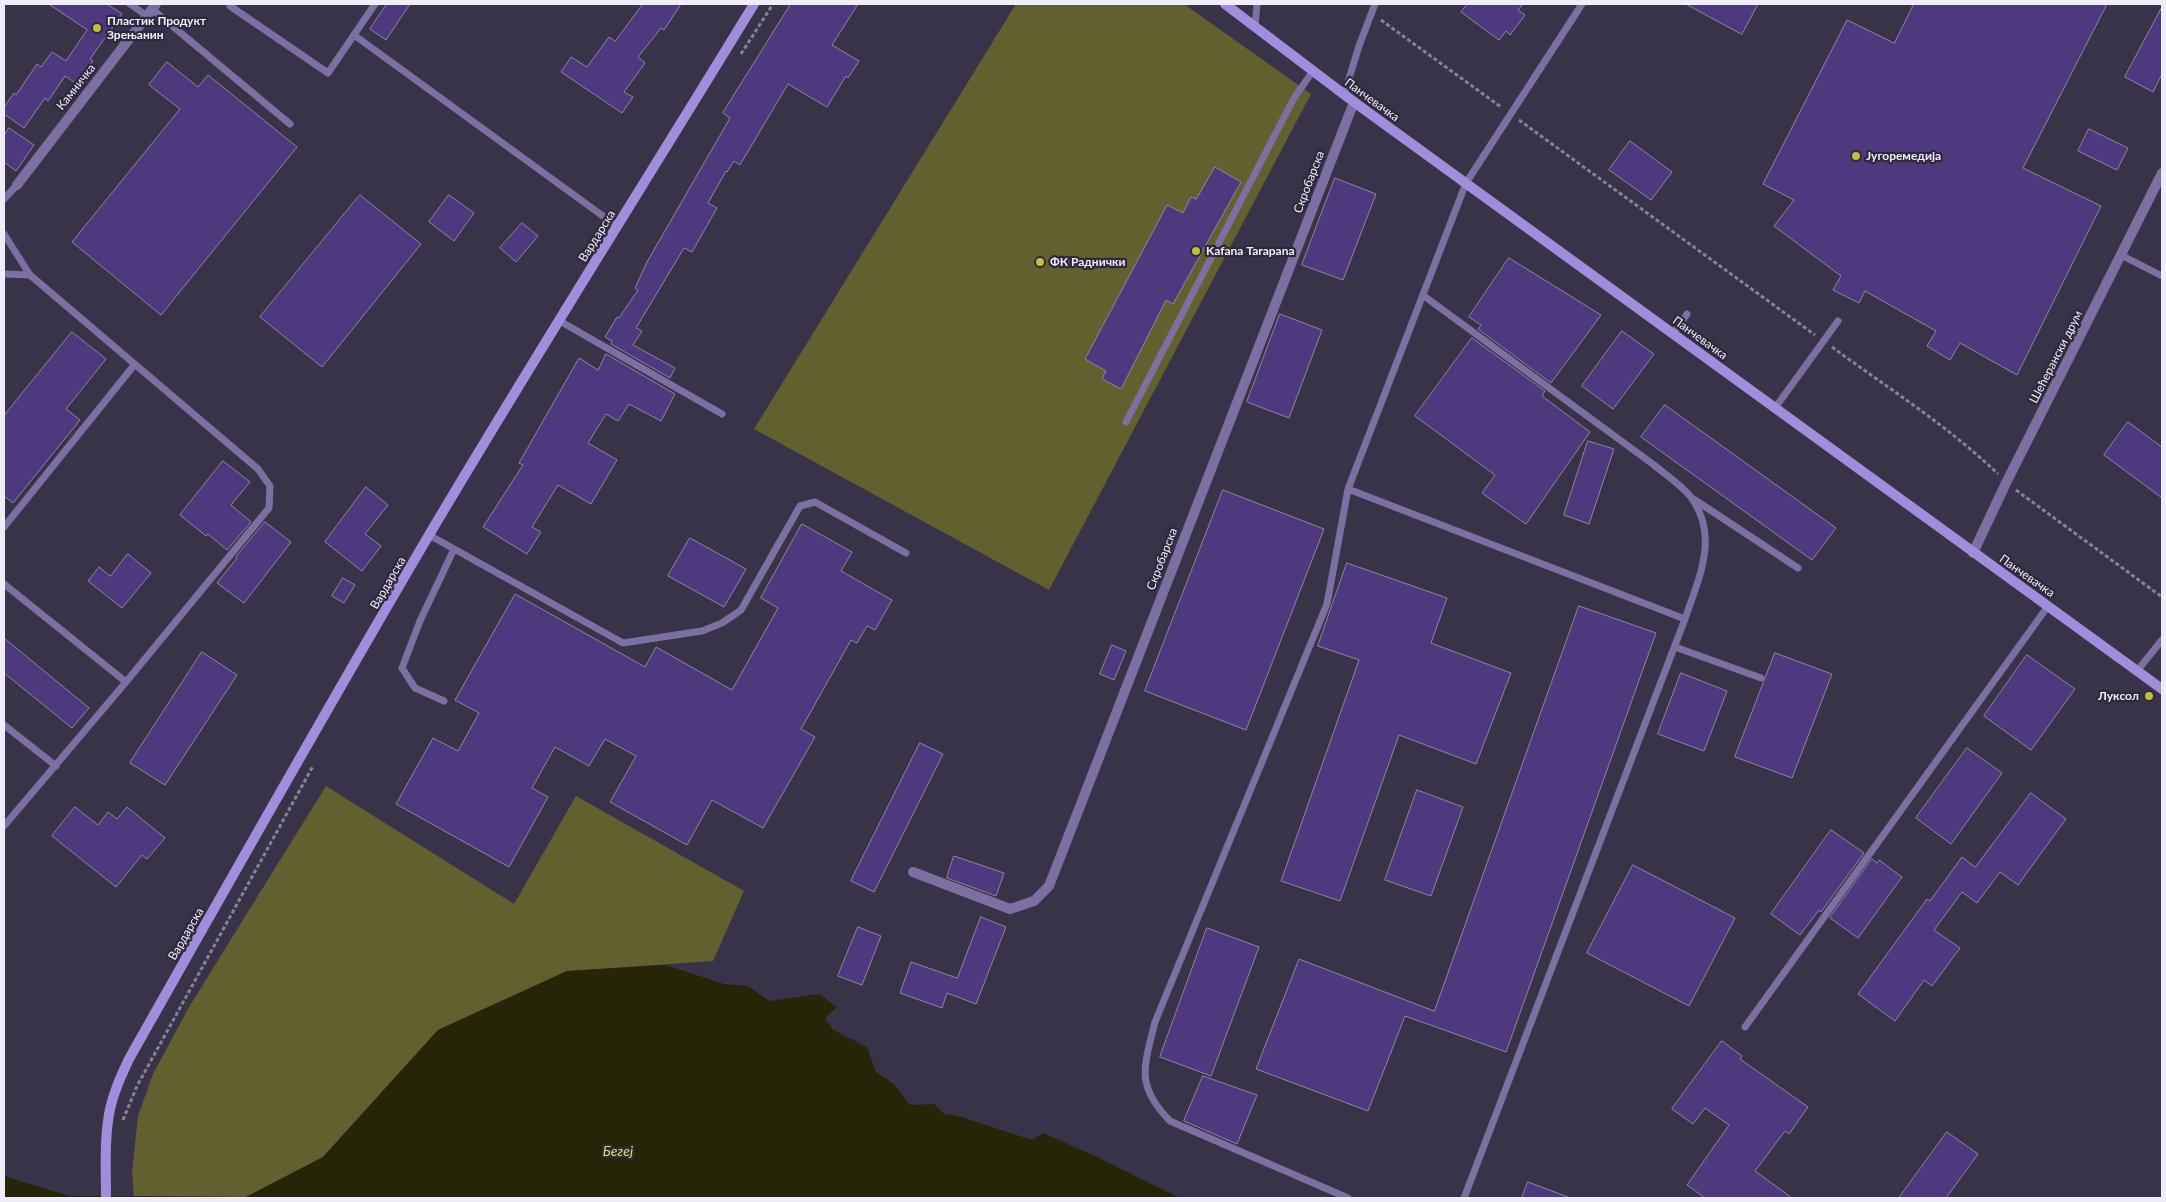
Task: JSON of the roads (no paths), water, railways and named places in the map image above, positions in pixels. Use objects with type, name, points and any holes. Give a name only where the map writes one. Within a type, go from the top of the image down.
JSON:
[{"type":"street","name":"Вардарска","points":[[106,1198],[110,1110],[117,1084],[129,1059],[430,535],[558,320],[618,227],[754,4]]},
{"type":"street","name":"Панчевачка","points":[[1225,4],[1344,95],[1973,553],[2161,687]]},
{"type":"street","name":"Камничка","points":[[17,185],[152,9]]},
{"type":"street","name":"Скробарска","points":[[913,872],[1010,909],[1034,901],[1048,886],[1354,102]]},
{"type":"street","name":"Шећерански друм","points":[[1973,553],[2006,483],[2162,173]]},
{"type":"lane","points":[[130,4],[152,9],[290,124]]},
{"type":"lane","points":[[232,4],[230,6],[328,73],[375,4]]},
{"type":"lane","points":[[1255,26],[1257,4]]},
{"type":"lane","points":[[1344,95],[1375,4]]},
{"type":"lane","points":[[1348,1198],[1170,1122],[1154,1105],[1146,1086],[1145,1062],[1155,1022],[1327,604],[1348,489],[1466,184],[1582,4]]},
{"type":"lane","points":[[354,35],[618,227]]},
{"type":"lane","points":[[1126,422],[1294,98],[1313,71]]},
{"type":"lane","points":[[4,199],[17,185]]},
{"type":"lane","points":[[4,234],[30,274],[258,469],[270,486],[269,508],[126,682],[4,826]]},
{"type":"lane","points":[[2121,256],[2162,276]]},
{"type":"lane","points":[[4,274],[30,274]]},
{"type":"lane","points":[[1424,296],[1654,465],[1689,496],[1798,568]]},
{"type":"lane","points":[[1673,334],[1687,314]]},
{"type":"lane","points":[[558,320],[722,414]]},
{"type":"lane","points":[[1775,408],[1838,321]]},
{"type":"lane","points":[[4,527],[135,364]]},
{"type":"lane","points":[[1348,489],[1685,618]]},
{"type":"lane","points":[[1464,1198],[1675,647],[1703,567],[1707,539],[1702,518],[1689,496]]},
{"type":"lane","points":[[430,535],[623,643],[702,631],[722,623],[741,610],[800,506],[807,503],[815,502],[906,553]]},
{"type":"lane","points":[[444,701],[415,688],[402,668],[420,621],[454,549]]},
{"type":"lane","points":[[4,584],[126,682]]},
{"type":"lane","points":[[1745,1027],[2048,606]]},
{"type":"lane","points":[[2137,671],[2162,640]]},
{"type":"lane","points":[[1675,647],[1761,678]]},
{"type":"lane","points":[[4,724],[56,766]]},
{"type":"water","name":"Бегеј","points":[[666,965],[724,984],[748,986],[769,1001],[819,994],[837,1007],[825,1018],[833,1030],[867,1047],[876,1072],[895,1085],[910,1105],[934,1104],[944,1114],[958,1116],[1032,1140],[1043,1133],[1180,1198],[4,1198],[4,1176],[69,1196],[246,1197],[323,1157],[438,1030],[567,971]]},
{"type":"place","name":"Пластик Продукт Зрењанин","points":[[97,28]]},
{"type":"place","name":"Југоремедија","points":[[1856,156]]},
{"type":"place","name":"Kafana Tarapana","points":[[1196,251]]},
{"type":"place","name":"ФК Раднички","points":[[1040,262]]},
{"type":"place","name":"Луксол","points":[[2149,696]]}]
